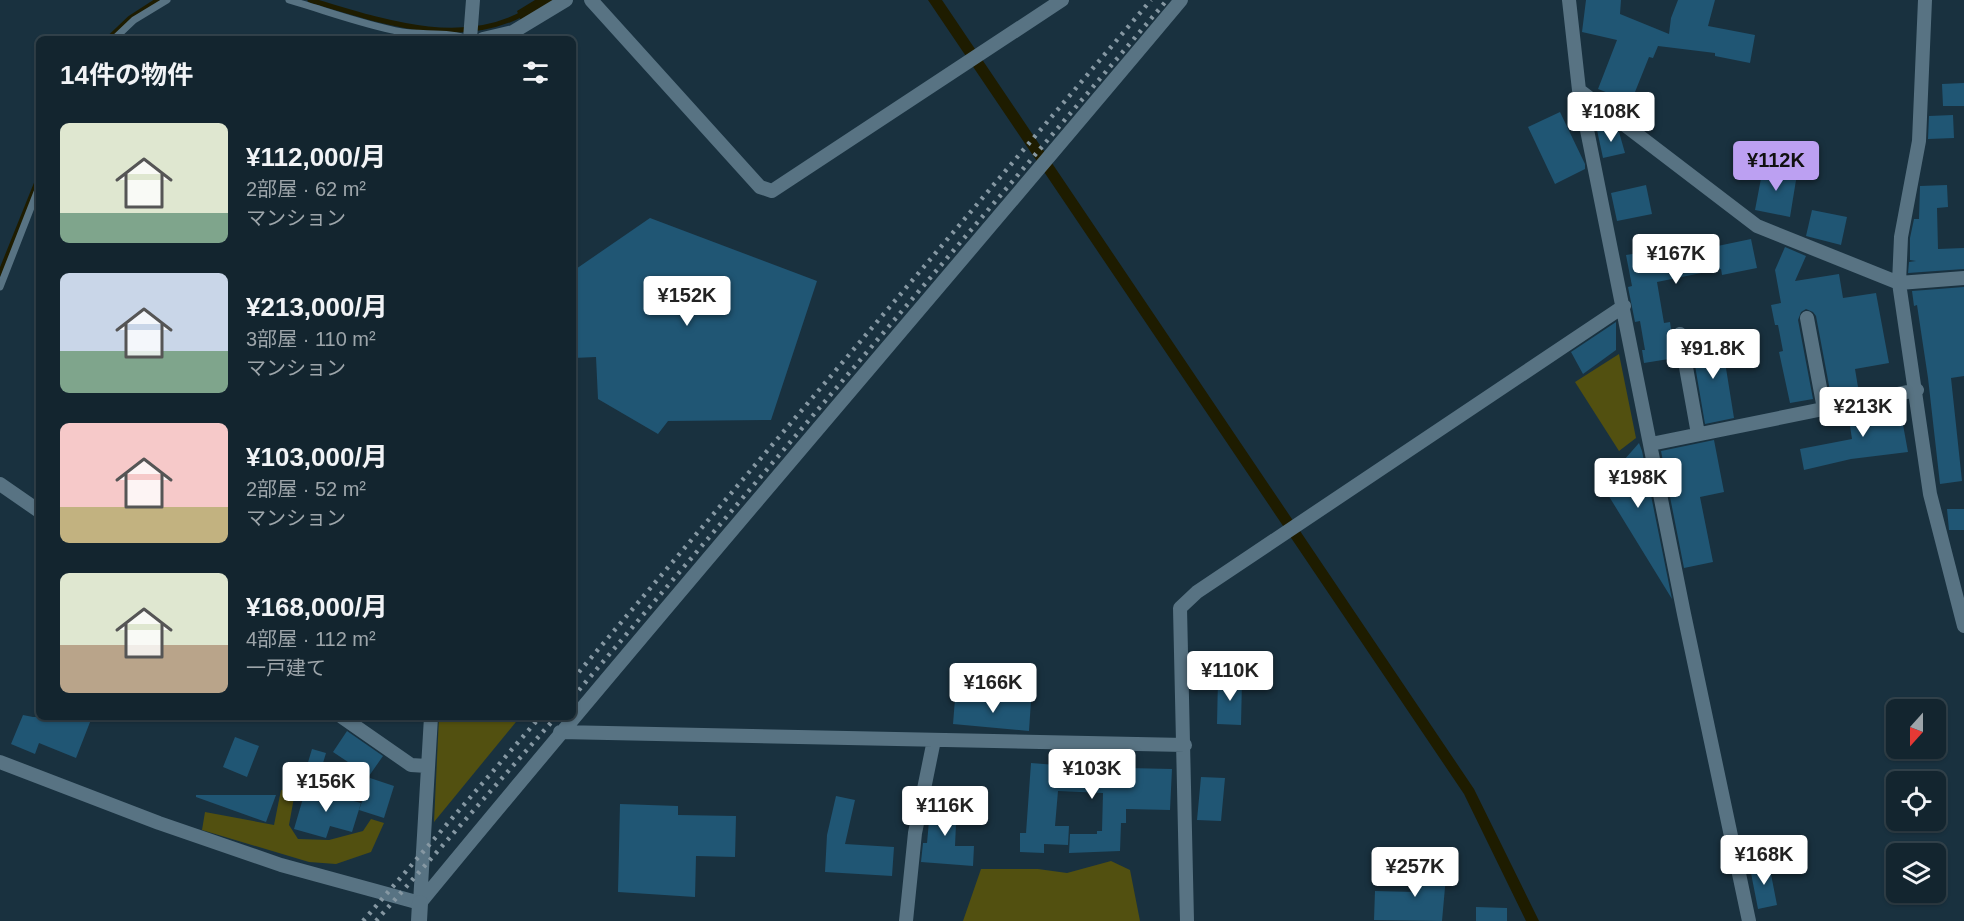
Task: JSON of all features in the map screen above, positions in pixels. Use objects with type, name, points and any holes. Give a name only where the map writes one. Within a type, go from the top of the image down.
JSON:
[{"type":"street","points":[[469,36],[473,0]]},
{"type":"street","points":[[496,36],[513,32],[566,0]]},
{"type":"street","points":[[591,0],[760,186],[772,191],[1062,0]]},
{"type":"street","points":[[576,713],[870,370],[1181,0]]},
{"type":"street","points":[[1569,0],[1579,90],[1749,921]]},
{"type":"street","points":[[1926,0],[1919,141],[1901,237],[1899,283],[1917,390],[1930,494],[1964,626]]},
{"type":"street","points":[[1579,90],[1757,226],[1899,283],[1964,278]]},
{"type":"street","points":[[1187,921],[1185,745],[1180,608],[1197,592],[1624,306]]},
{"type":"street","points":[[1807,318],[1824,409]]},
{"type":"street","points":[[1680,334],[1698,434]]},
{"type":"street","points":[[1651,444],[1917,390]]},
{"type":"street","points":[[0,484],[36,509]]},
{"type":"street","points":[[346,720],[411,765],[427,766]]},
{"type":"street","points":[[419,921],[431,720]]},
{"type":"street","points":[[420,903],[570,720]]},
{"type":"street","points":[[560,732],[1185,745]]},
{"type":"street","points":[[906,921],[915,833],[934,740]]},
{"type":"street","points":[[0,762],[159,823],[281,865],[420,903]]},
{"type":"lane","points":[[117,36],[134,20],[167,0]]},
{"type":"lane","points":[[289,0],[378,27],[440,36],[462,36]]},
{"type":"lane","points":[[0,287],[36,195]]},
{"type":"shaded area","points":[[535,0],[556,0],[521,21],[517,11]]},
{"type":"shaded area","points":[[928,0],[942,0],[1474,789],[1539,921],[1526,921],[1464,794]]},
{"type":"shaded area","points":[[1619,354],[1636,438],[1619,451],[1575,382]]},
{"type":"shaded area","points":[[439,720],[518,720],[434,822]]},
{"type":"shaded area","points":[[281,790],[295,792],[289,825],[298,839],[329,840],[363,831],[371,819],[384,823],[371,852],[336,864],[309,862],[202,830],[205,812],[274,825]]},
{"type":"shaded area","points":[[1111,861],[1130,870],[1140,921],[963,921],[981,869],[1038,869],[1067,873]]},
{"type":"building","points":[[1586,0],[1621,0],[1620,14],[1669,34],[1671,18],[1678,0],[1715,0],[1708,26],[1755,35],[1750,63],[1715,56],[1715,53],[1658,46],[1653,58],[1649,57],[1631,102],[1598,89],[1617,40],[1582,32]]},
{"type":"building","points":[[1964,83],[1964,106],[1943,106],[1942,84]]},
{"type":"building","points":[[1560,112],[1585,164],[1585,169],[1555,184],[1528,127]]},
{"type":"building","points":[[1953,115],[1954,138],[1928,139],[1929,116]]},
{"type":"building","points":[[1615,129],[1619,132],[1625,153],[1603,158],[1597,130]]},
{"type":"building","points":[[1763,168],[1797,174],[1790,217],[1755,210]]},
{"type":"building","points":[[1646,185],[1652,214],[1617,221],[1611,193]]},
{"type":"building","points":[[1947,185],[1948,207],[1937,208],[1938,249],[1964,248],[1964,269],[1908,273],[1909,262],[1916,261],[1910,260],[1910,238],[1914,219],[1919,219],[1920,186]]},
{"type":"building","points":[[1812,210],[1847,217],[1841,245],[1806,236]]},
{"type":"building","points":[[650,218],[817,281],[771,420],[668,421],[658,434],[598,399],[596,357],[576,358],[576,269]]},
{"type":"building","points":[[1751,239],[1757,268],[1722,275],[1721,269],[1657,282],[1664,323],[1670,322],[1675,358],[1644,363],[1642,350],[1645,350],[1640,321],[1635,322],[1628,287],[1632,286],[1626,255],[1707,242],[1708,248]]},
{"type":"building","points":[[1785,247],[1806,256],[1795,281],[1839,274],[1843,298],[1876,293],[1889,363],[1855,369],[1859,393],[1831,396],[1816,316],[1806,309],[1801,312],[1798,320],[1813,399],[1790,403],[1779,352],[1783,351],[1778,325],[1775,325],[1771,305],[1781,303],[1775,270]]},
{"type":"building","points":[[1964,287],[1964,376],[1951,378],[1962,481],[1940,484],[1928,378],[1917,305],[1914,306],[1912,291]]},
{"type":"building","points":[[1616,322],[1616,350],[1583,374],[1571,352]]},
{"type":"building","points":[[1721,337],[1734,418],[1705,424],[1691,342]]},
{"type":"building","points":[[1899,403],[1908,452],[1851,459],[1804,470],[1800,449],[1852,439],[1848,413]]},
{"type":"building","points":[[1714,440],[1724,492],[1700,497],[1713,562],[1684,568],[1661,451]]},
{"type":"building","points":[[1639,443],[1642,451],[1672,599],[1602,485]]},
{"type":"building","points":[[1947,509],[1964,509],[1964,530],[1949,530]]},
{"type":"building","points":[[1218,679],[1242,680],[1241,725],[1217,724]]},
{"type":"building","points":[[955,699],[1031,701],[1029,731],[953,724]]},
{"type":"building","points":[[23,715],[36,717],[36,720],[91,720],[76,758],[39,743],[35,754],[11,744]]},
{"type":"building","points":[[347,731],[383,756],[369,776],[333,752]]},
{"type":"building","points":[[235,737],[259,746],[247,777],[223,767]]},
{"type":"building","points":[[312,749],[326,753],[317,783],[303,779]]},
{"type":"building","points":[[1083,752],[1128,753],[1127,768],[1172,769],[1170,810],[1126,809],[1126,823],[1121,823],[1120,851],[1069,853],[1070,834],[1097,834],[1097,831],[1102,831],[1103,793],[1058,791],[1055,826],[1069,826],[1068,845],[1044,844],[1044,853],[1020,852],[1020,833],[1026,833],[1031,763],[1082,767]]},
{"type":"building","points":[[1201,777],[1225,778],[1221,821],[1197,820]]},
{"type":"building","points":[[370,778],[394,786],[384,818],[359,810]]},
{"type":"building","points":[[306,788],[361,803],[352,832],[330,826],[326,838],[294,829]]},
{"type":"building","points":[[196,795],[276,795],[266,822],[196,797]]},
{"type":"building","points":[[836,796],[855,800],[845,844],[894,847],[892,876],[825,872],[827,835]]},
{"type":"building","points":[[931,799],[957,801],[955,846],[974,846],[973,866],[921,862],[923,843],[927,843]]},
{"type":"building","points":[[620,804],[678,806],[678,815],[736,816],[735,857],[696,856],[695,897],[618,892]]},
{"type":"building","points":[[1416,864],[1447,865],[1442,921],[1374,920],[1375,891],[1415,892]]},
{"type":"building","points":[[1769,864],[1777,905],[1758,909],[1750,868]]},
{"type":"building","points":[[1476,907],[1507,908],[1507,921],[1476,921]]},
{"type":"waterway","points":[[111,36],[130,18],[158,0]]},
{"type":"waterway","points":[[310,0],[389,22],[417,28],[444,30],[472,29],[498,24],[524,13]]},
{"type":"waterway","points":[[0,274],[36,184]]},
{"type":"railway","points":[[576,675],[1151,0]]},
{"type":"railway","points":[[576,693],[1167,0]]},
{"type":"railway","points":[[363,921],[537,720]]},
{"type":"railway","points":[[376,921],[553,720]]}]
